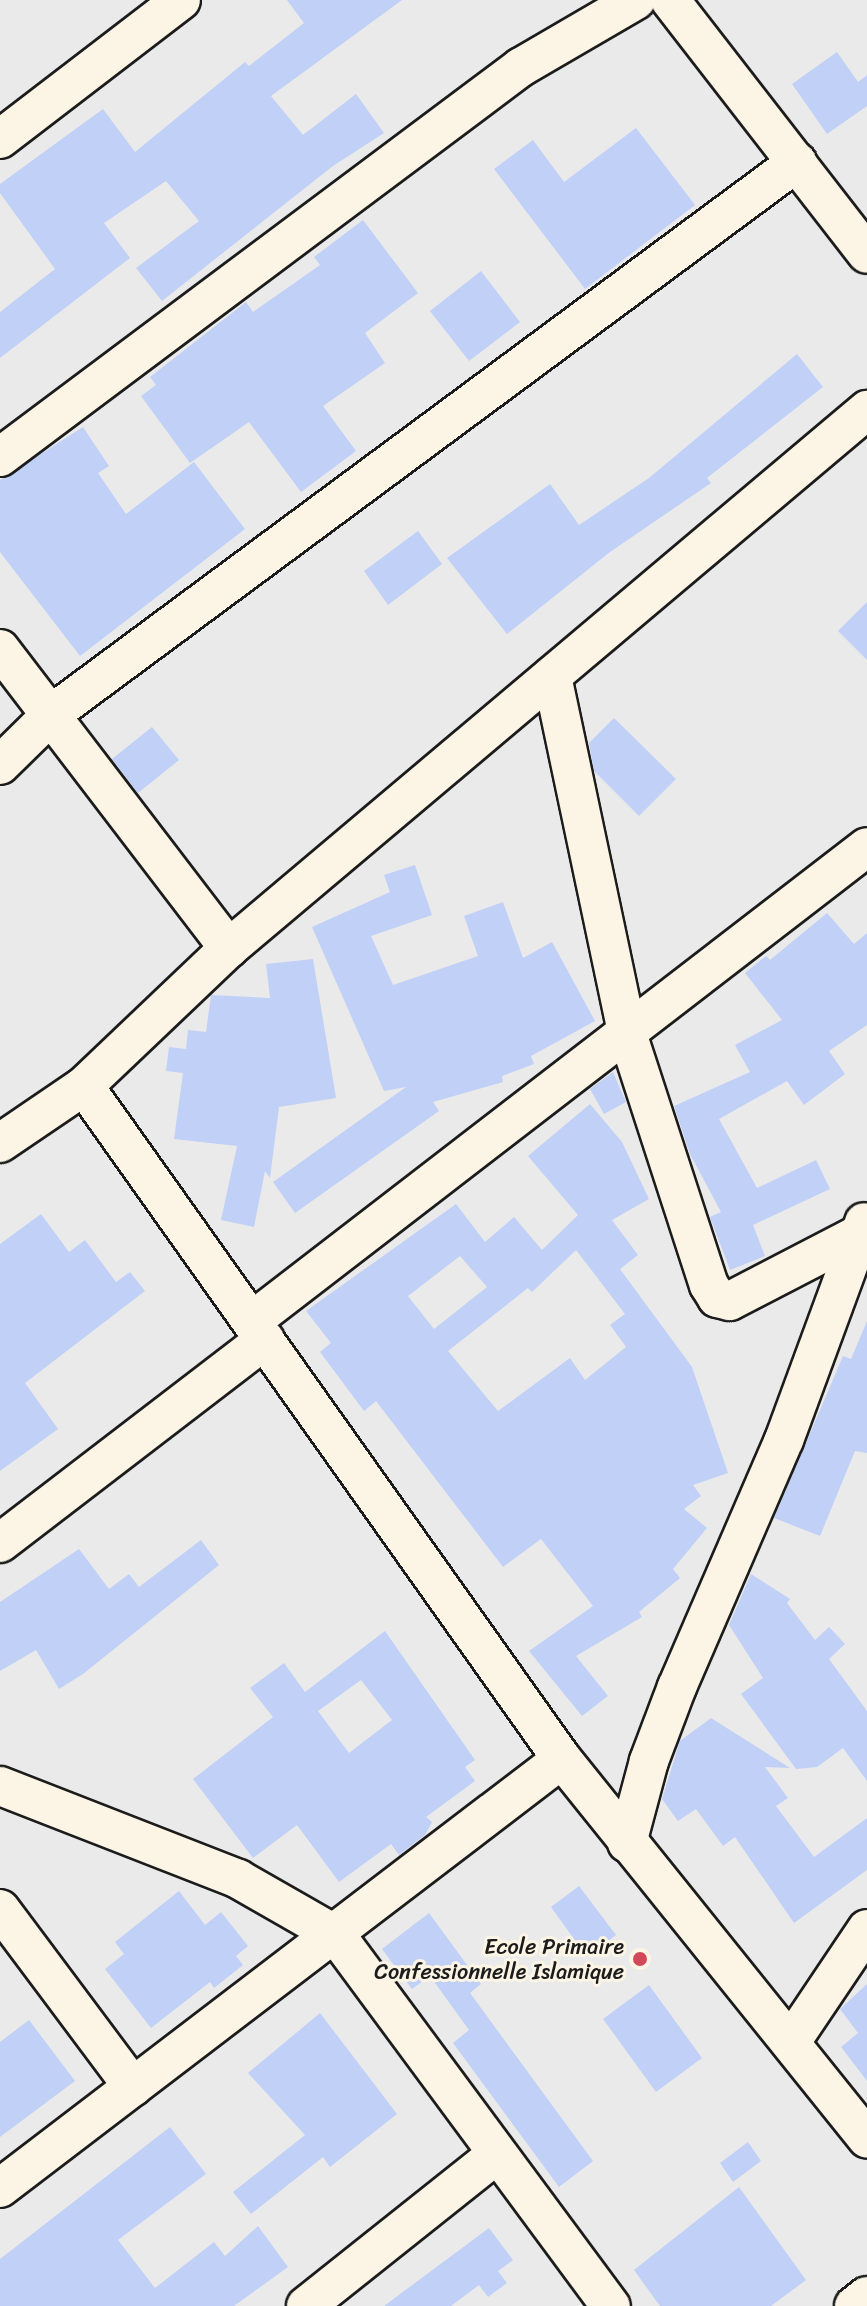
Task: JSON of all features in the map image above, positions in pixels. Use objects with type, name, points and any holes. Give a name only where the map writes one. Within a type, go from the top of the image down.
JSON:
[{"type":"street","points":[[0,139],[181,0]]},
{"type":"street","points":[[0,457],[521,67],[636,0]]},
{"type":"street","points":[[670,0],[867,254]]},
{"type":"street","points":[[0,765],[53,713],[797,162]]},
{"type":"street","points":[[0,1143],[84,1086],[229,948],[865,415]]},
{"type":"street","points":[[0,649],[53,713],[229,948]]},
{"type":"street","points":[[552,676],[627,1033],[717,1298],[730,1301],[865,1231]]},
{"type":"street","points":[[0,1543],[627,1033],[867,847]]},
{"type":"street","points":[[84,1086],[562,1759],[867,2139]]},
{"type":"street","points":[[627,1843],[649,1761],[677,1687],[784,1440],[865,1231]]},
{"type":"street","points":[[0,2188],[336,1935],[562,1759]]},
{"type":"street","points":[[0,1786],[238,1879],[336,1935],[496,2155],[611,2306]]},
{"type":"street","points":[[0,1909],[133,2087]]},
{"type":"street","points":[[791,2042],[867,1929]]},
{"type":"street","points":[[306,2306],[496,2155]]},
{"type":"street","points":[[854,2306],[867,2296]]},
{"type":"building","points":[[287,0],[402,0],[271,96],[303,135],[356,94],[384,133],[333,166],[162,301],[136,268],[199,221],[166,181],[104,223],[130,258],[0,358],[0,312],[55,269],[0,193],[0,184],[103,109],[135,152],[245,62],[249,66],[304,23]]},
{"type":"building","points":[[837,52],[858,82],[867,75],[867,106],[827,134],[792,84]]},
{"type":"building","points":[[636,128],[695,205],[585,289],[494,169],[533,140],[564,182]]},
{"type":"building","points":[[363,220],[418,293],[365,333],[385,363],[323,406],[356,451],[301,492],[249,422],[190,463],[141,396],[156,385],[150,377],[246,302],[253,312],[320,265],[314,257]]},
{"type":"building","points":[[481,271],[520,322],[469,361],[430,311]]},
{"type":"building","points":[[797,354],[823,387],[707,478],[711,483],[610,552],[507,634],[447,558],[550,484],[579,525],[649,478]]},
{"type":"building","points":[[83,427],[109,466],[98,473],[126,514],[194,462],[245,529],[80,656],[0,552],[0,480]]},
{"type":"building","points":[[418,531],[442,564],[388,605],[364,571]]},
{"type":"building","points":[[867,602],[867,660],[838,631]]},
{"type":"building","points":[[614,718],[676,779],[639,816],[594,771],[589,743]]},
{"type":"building","points":[[152,727],[179,760],[138,793],[112,759]]},
{"type":"building","points":[[415,865],[432,915],[371,936],[393,985],[478,956],[464,916],[503,902],[523,958],[552,942],[595,1021],[531,1056],[534,1064],[502,1076],[503,1082],[433,1102],[439,1111],[295,1213],[273,1182],[406,1087],[384,1091],[312,927],[390,892],[384,875]]},
{"type":"building","points":[[827,913],[854,944],[867,933],[867,1025],[829,1051],[845,1074],[804,1105],[787,1081],[719,1119],[757,1188],[816,1160],[830,1189],[753,1225],[765,1256],[730,1270],[710,1217],[721,1212],[690,1154],[674,1106],[750,1072],[735,1045],[782,1020],[745,973],[766,956],[770,960]]},
{"type":"building","points":[[313,959],[336,1098],[279,1107],[270,1178],[265,1171],[254,1227],[221,1220],[237,1146],[174,1139],[183,1073],[166,1071],[169,1047],[186,1049],[188,1030],[206,1032],[211,995],[270,998],[266,964]]},
{"type":"building","points":[[613,1072],[626,1102],[604,1114],[590,1089]]},
{"type":"building","points":[[590,1104],[622,1142],[649,1199],[612,1220],[638,1255],[620,1269],[692,1367],[728,1473],[693,1485],[701,1496],[684,1509],[707,1528],[673,1569],[680,1578],[639,1612],[642,1617],[576,1656],[608,1696],[582,1716],[529,1651],[593,1606],[541,1539],[503,1567],[376,1401],[364,1411],[320,1352],[331,1343],[306,1311],[456,1204],[485,1242],[514,1217],[542,1250],[578,1215],[528,1156]],"holes":[[[576,1250],[625,1314],[610,1325],[626,1347],[585,1380],[570,1358],[498,1411],[448,1351],[528,1288],[532,1292]],[[460,1256],[487,1287],[434,1329],[408,1296]]]},
{"type":"building","points":[[41,1214],[69,1252],[85,1240],[116,1282],[130,1272],[145,1291],[25,1383],[58,1429],[0,1471],[0,1244]]},
{"type":"building","points":[[867,1321],[867,1453],[855,1451],[820,1536],[774,1518],[843,1356],[851,1359]]},
{"type":"building","points":[[201,1540],[219,1565],[83,1674],[59,1689],[36,1650],[0,1671],[0,1602],[79,1549],[109,1589],[129,1574],[139,1587]]},
{"type":"building","points":[[751,1574],[790,1599],[787,1603],[815,1640],[829,1627],[845,1644],[829,1659],[867,1711],[867,1781],[843,1748],[817,1767],[796,1769],[741,1694],[763,1678],[729,1625]]},
{"type":"building","points":[[385,1631],[475,1760],[465,1767],[475,1781],[426,1817],[432,1822],[425,1835],[399,1855],[391,1844],[339,1882],[297,1825],[253,1858],[193,1779],[273,1717],[250,1688],[284,1663],[305,1692]],"holes":[[[361,1680],[392,1720],[349,1753],[318,1711]]]},
{"type":"building","points":[[711,1718],[790,1768],[765,1767],[788,1798],[776,1806],[814,1857],[867,1818],[867,1870],[794,1923],[735,1837],[723,1846],[696,1809],[678,1821],[662,1799],[680,1741]]},
{"type":"building","points":[[579,1886],[616,1935],[587,1957],[551,1907]]},
{"type":"building","points":[[179,1891],[205,1925],[221,1912],[248,1946],[236,1956],[243,1965],[214,1988],[210,1982],[151,2028],[105,1969],[124,1954],[115,1942]]},
{"type":"building","points":[[429,1913],[481,1984],[470,1993],[593,2161],[559,2187],[453,2043],[469,2030],[430,1976],[412,1989],[382,1949]]},
{"type":"building","points":[[867,1984],[867,2081],[841,2047],[858,2033],[840,2009]]},
{"type":"building","points":[[649,1985],[702,2058],[656,2092],[603,2019]]},
{"type":"building","points":[[320,2013],[397,2114],[330,2167],[323,2157],[251,2214],[233,2192],[305,2135],[248,2073]]},
{"type":"building","points":[[29,2020],[75,2081],[0,2137],[0,2042]]},
{"type":"building","points":[[170,2127],[206,2174],[118,2240],[155,2288],[214,2242],[225,2256],[258,2226],[288,2267],[234,2306],[0,2306],[0,2259]]},
{"type":"building","points":[[748,2142],[761,2161],[733,2182],[720,2163]]},
{"type":"building","points":[[739,2187],[806,2280],[771,2306],[660,2306],[634,2270]]},
{"type":"building","points":[[489,2228],[513,2260],[498,2271],[507,2283],[488,2297],[479,2285],[451,2306],[384,2306]]},
{"type":"place","name":"Ecole Primaire Confessionnelle Islamique","points":[[640,1959]]}]
